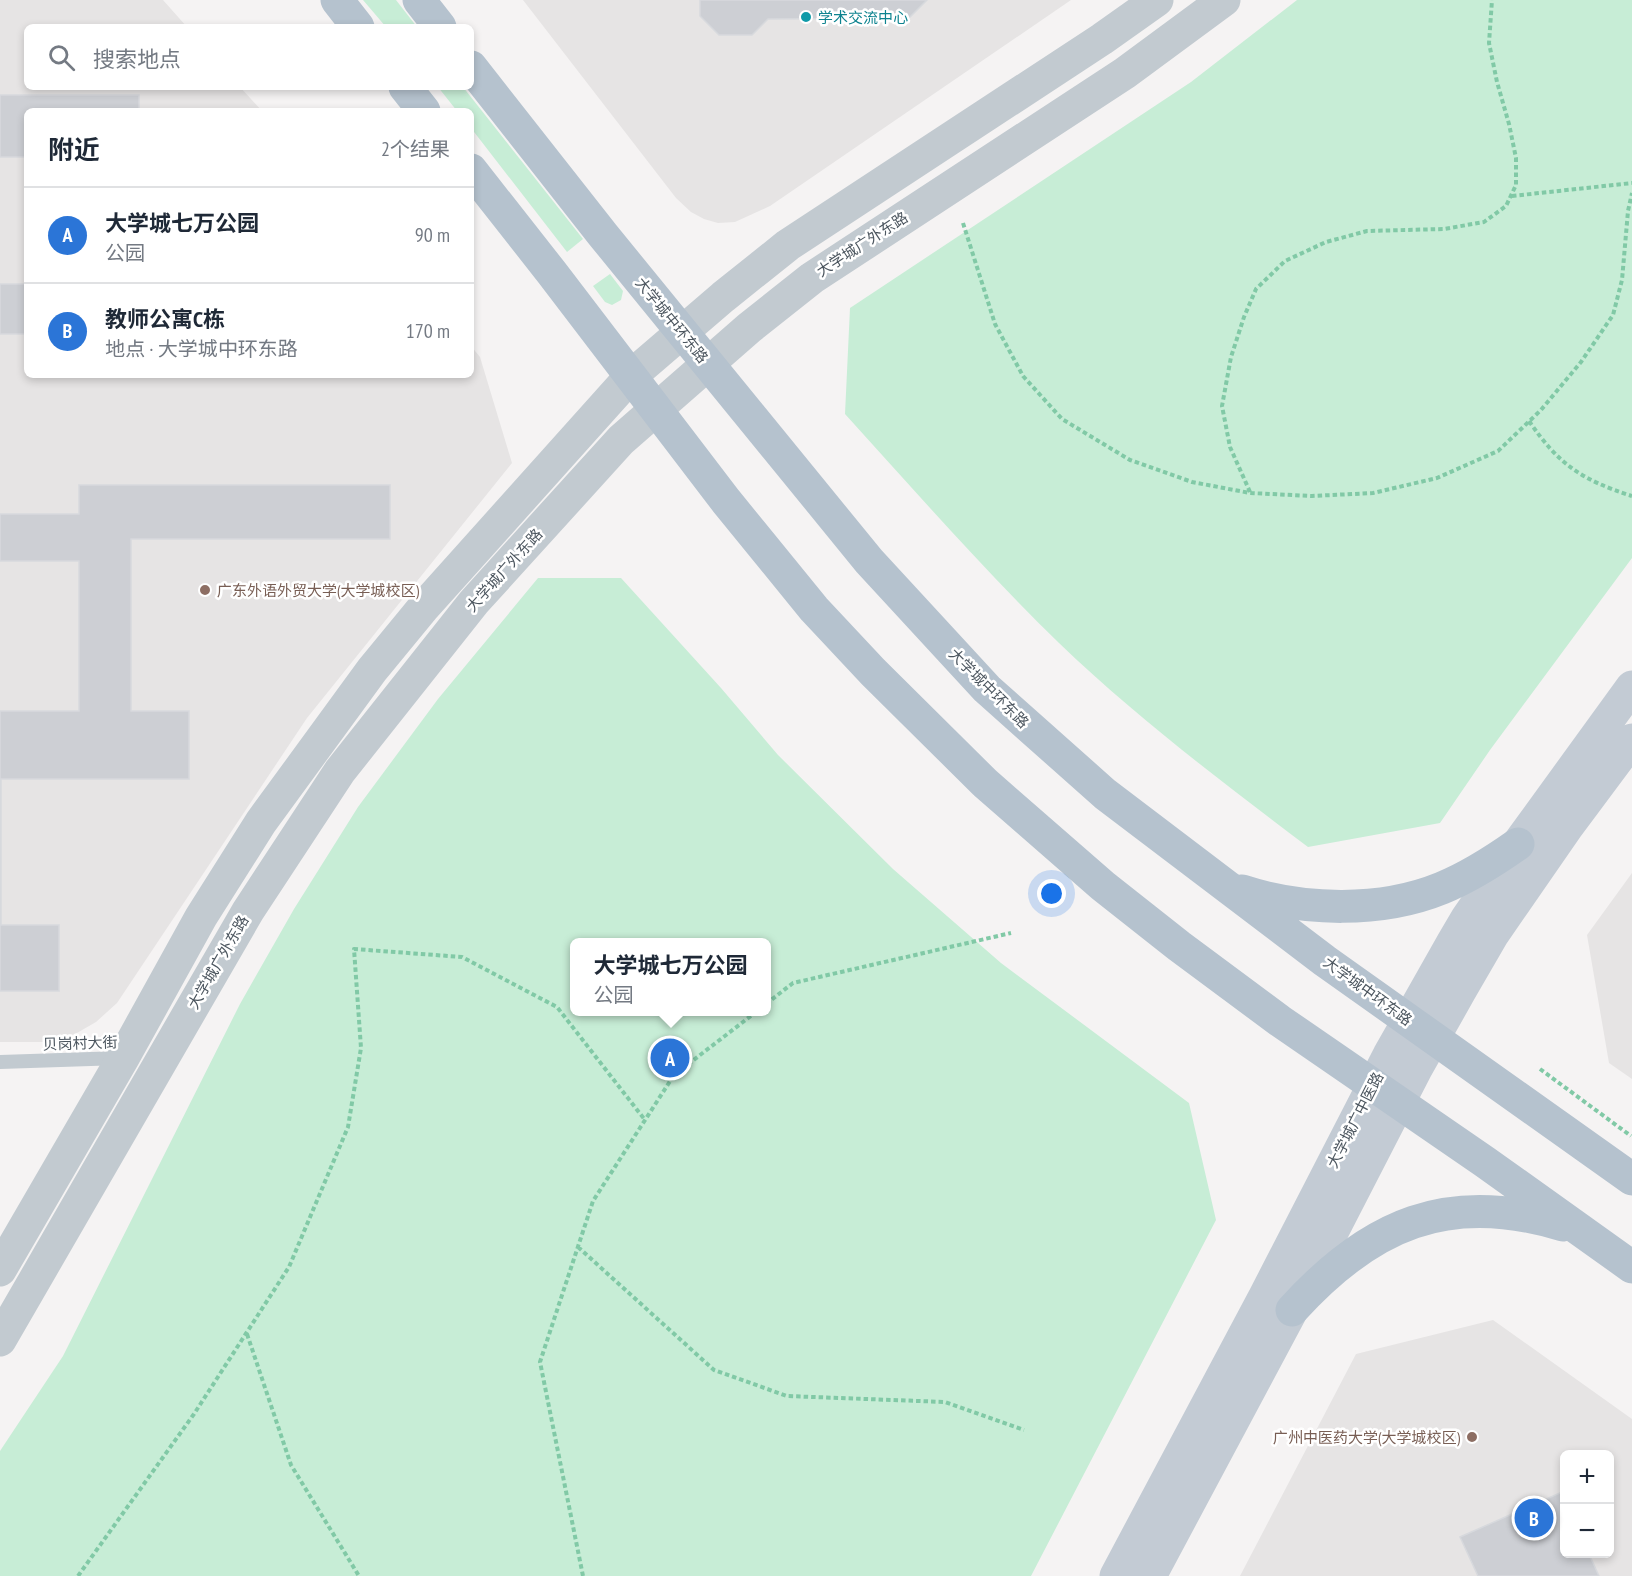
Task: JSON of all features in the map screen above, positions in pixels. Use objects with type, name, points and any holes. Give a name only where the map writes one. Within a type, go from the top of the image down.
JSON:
[{"type":"main road","points":[[337,0],[356,24]]},
{"type":"main road","points":[[419,0],[438,24]]},
{"type":"main road","name":"大学城中环东路","points":[[474,71],[681,332],[869,561],[987,689],[1105,794],[1325,961],[1632,1179]]},
{"type":"main road","points":[[407,90],[422,108]]},
{"type":"main road","points":[[474,174],[726,501],[814,609],[873,672],[985,783],[1103,886],[1170,939],[1280,1021],[1632,1267]]},
{"type":"main road","name":"大学城广中医路","points":[[1116,1576],[1421,1029],[1467,918],[1632,687]]},
{"type":"main road","name":"大学城广中医路","points":[[1421,1029],[1493,934],[1567,827],[1632,740]]},
{"type":"main road","points":[[1226,885],[1259,897],[1321,905],[1386,903],[1442,888],[1487,865],[1518,844]]},
{"type":"main road","name":"大学城广中医路","points":[[1150,1576],[1292,1310],[1386,1094]]},
{"type":"main road","points":[[1292,1310],[1312,1288],[1352,1253],[1402,1226],[1430,1218],[1484,1211],[1512,1213],[1540,1219],[1586,1234]]},
{"type":"street","points":[[0,1270],[123,1058],[201,917],[261,822],[372,670],[474,549],[631,376],[788,245],[1102,39],[1157,0]]},
{"type":"street","name":"大学城广外东路","points":[[0,1340],[248,911],[340,771],[474,602],[621,440],[707,364],[812,278],[1125,73],[1224,0]]},
{"type":"lane","name":"贝岗村大街","points":[[0,1062],[161,1059]]},
{"type":"path","points":[[1250,493],[1230,447],[1222,406],[1231,357],[1256,289],[1285,261],[1326,242],[1368,231],[1444,229],[1484,222],[1506,206],[1511,196],[1516,185],[1516,158],[1489,43],[1492,0]]},
{"type":"path","points":[[1511,196],[1632,183]]},
{"type":"path","points":[[963,223],[996,324],[1023,376],[1062,419],[1130,460],[1192,482],[1250,493],[1312,496],[1373,493],[1437,478],[1498,451],[1541,410],[1581,362],[1613,315],[1622,280],[1628,212],[1632,193]]},
{"type":"path","points":[[1529,421],[1545,444],[1574,472],[1632,496]]},
{"type":"path","points":[[771,1000],[793,983],[1011,933]]},
{"type":"path","points":[[78,1576],[194,1414],[290,1267],[348,1127],[361,1048],[354,949],[462,957],[557,1007],[645,1120]]},
{"type":"path","points":[[583,1576],[540,1362],[593,1201],[674,1076],[750,1016]]},
{"type":"path","points":[[1540,1069],[1632,1136]]},
{"type":"path","points":[[578,1247],[714,1370],[787,1396],[945,1402],[1024,1430]]},
{"type":"path","points":[[247,1333],[291,1465],[359,1576]]},
{"type":"shaded area","name":"广东外语外贸大学(大学城校区)","points":[[0,0],[163,0],[184,24],[24,24],[24,90],[243,90],[259,108],[24,108],[24,378],[474,378],[474,350],[480,357],[512,463],[307,718],[117,1003],[96,1022],[70,1037],[44,1042],[0,1042]]},
{"type":"shaded area","points":[[523,0],[1071,0],[770,206],[735,222],[718,223],[691,212],[676,198]]},
{"type":"shaded area","points":[[1632,873],[1632,1079],[1609,1063],[1587,935]]},
{"type":"shaded area","name":"广州中医药大学(大学城校区)","points":[[1493,1320],[1632,1419],[1632,1576],[1240,1576],[1356,1354]]},
{"type":"green space","points":[[363,0],[396,0],[415,24],[383,24]]},
{"type":"green space","points":[[1297,0],[1632,0],[1632,558],[1490,750],[1440,823],[1308,847],[1149,723],[1059,643],[977,559],[845,414],[850,308],[1191,82]]},
{"type":"green space","points":[[440,90],[465,90],[583,239],[567,252],[474,132],[474,108],[455,108]]},
{"type":"green space","points":[[610,274],[623,291],[621,300],[612,305],[605,302],[593,286]]},
{"type":"green space","points":[[538,578],[621,578],[721,688],[778,755],[893,869],[1001,963],[1189,1103],[1216,1220],[1031,1576],[0,1576],[0,1451],[63,1356],[240,1004],[294,909],[358,807],[438,699]]},
{"type":"building","name":"学术交流中心","points":[[700,0],[927,0],[909,18],[768,19],[752,35],[719,35],[700,16]]},
{"type":"building","points":[[0,95],[139,95],[139,108],[24,108],[24,157],[0,157]]},
{"type":"building","points":[[0,284],[24,284],[24,334],[0,334]]},
{"type":"building","points":[[79,485],[390,485],[390,539],[131,539],[131,711],[189,711],[189,779],[1,779],[1,925],[59,925],[59,991],[0,991],[0,711],[79,711],[79,561],[0,561],[0,514],[79,514]]},
{"type":"building","points":[[1560,1493],[1560,1558],[1591,1558],[1599,1576],[1478,1576],[1460,1537]]},
{"type":"place","name":"学术交流中心","points":[[806,17]]},
{"type":"place","name":"广东外语外贸大学(大学城校区)","points":[[205,590]]},
{"type":"place","name":"大学城七万公园","points":[[670,1058]]},
{"type":"place","name":"广州中医药大学(大学城校区)","points":[[1472,1437]]},
{"type":"place","name":"教师公寓C栋","points":[[1534,1518]]}]
